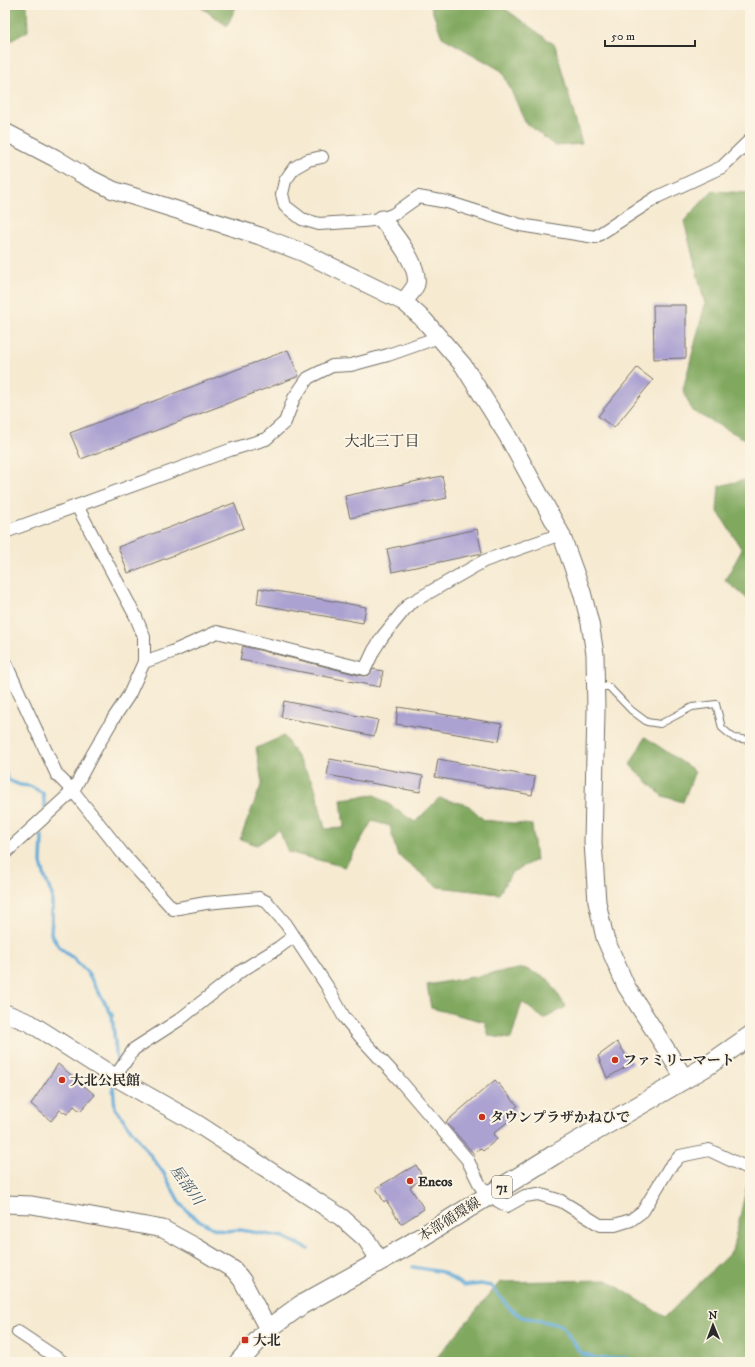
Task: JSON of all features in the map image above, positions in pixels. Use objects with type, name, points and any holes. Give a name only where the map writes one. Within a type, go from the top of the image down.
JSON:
[{"type":"main road","name":"本部循環線","points":[[239,1362],[268,1329],[301,1305],[380,1261],[685,1079],[718,1059],[750,1036]]},
{"type":"street","points":[[5,132],[113,190],[260,236],[304,253],[404,302],[424,320],[463,365],[507,435],[560,534],[582,592],[590,623],[595,654],[596,687],[593,842],[597,902],[605,938],[626,986],[685,1079]]},
{"type":"street","points":[[322,157],[308,160],[294,168],[285,181],[282,194],[285,206],[302,219],[319,224],[363,222],[382,219],[394,214],[418,198],[447,202],[520,224],[595,237],[657,198],[722,167],[750,140]]},
{"type":"street","points":[[382,219],[408,255],[415,273],[416,284],[404,302]]},
{"type":"street","points":[[5,532],[230,450],[266,439],[285,422],[294,398],[308,378],[332,366],[351,365],[388,355],[439,337]]},
{"type":"street","points":[[5,853],[74,791],[95,750],[129,695],[144,662],[144,637],[136,617],[78,506]]},
{"type":"street","points":[[144,662],[172,652],[216,632],[365,669],[383,636],[409,604],[484,561],[560,534]]},
{"type":"street","points":[[5,662],[57,775],[74,791],[123,854],[173,909],[206,903],[259,898],[267,902],[286,924],[327,986],[344,1017],[467,1159],[481,1187],[498,1201],[507,1206],[525,1196],[538,1194],[561,1201],[600,1225],[615,1225],[631,1220],[643,1210],[669,1168],[680,1156],[709,1150],[742,1166],[750,1168]]},
{"type":"street","points":[[115,1077],[134,1049],[179,1020],[241,971],[294,936]]},
{"type":"street","points":[[5,1013],[30,1023],[115,1077],[196,1123],[341,1217],[366,1239],[380,1261]]},
{"type":"street","points":[[5,1204],[32,1204],[163,1229],[234,1270],[242,1280],[268,1329]]},
{"type":"street","points":[[18,1332],[63,1362]]},
{"type":"lane","points":[[596,687],[610,687],[631,710],[647,722],[660,724],[692,707],[716,704],[722,728],[734,738],[750,740]]},
{"type":"green space","points":[[5,5],[27,5],[28,31],[5,44]]},
{"type":"green space","points":[[198,5],[237,5],[227,26]]},
{"type":"green space","points":[[430,5],[500,5],[555,45],[582,144],[555,146],[526,123],[502,71],[442,37]]},
{"type":"green space","points":[[712,191],[750,193],[750,438],[745,439],[692,411],[683,390],[705,304],[684,221]]},
{"type":"green space","points":[[744,480],[750,504],[750,601],[725,580],[742,550],[717,510],[719,486]]},
{"type":"green space","points":[[284,736],[314,784],[325,829],[344,828],[341,799],[375,795],[415,822],[439,798],[468,805],[484,820],[532,825],[536,860],[512,872],[499,894],[438,887],[397,854],[390,826],[372,821],[345,867],[288,852],[279,830],[257,845],[240,839],[262,783],[256,748]]},
{"type":"green space","points":[[645,737],[695,771],[683,802],[662,796],[630,765]]},
{"type":"green space","points":[[524,968],[548,979],[566,1007],[544,1019],[522,1002],[511,1039],[489,1036],[485,1022],[431,1008],[427,985]]},
{"type":"green space","points":[[749,1177],[750,1362],[433,1362],[500,1282],[607,1280],[665,1317],[732,1251]]},
{"type":"building","points":[[653,305],[686,305],[686,358],[654,359]]},
{"type":"building","points":[[288,350],[299,376],[81,459],[70,433]]},
{"type":"building","points":[[637,368],[653,380],[614,428],[598,416]]},
{"type":"building","points":[[442,476],[447,498],[350,518],[345,496]]},
{"type":"building","points":[[234,503],[244,528],[128,573],[118,547]]},
{"type":"building","points":[[477,529],[482,553],[392,572],[387,549]]},
{"type":"building","points":[[259,588],[366,607],[363,623],[257,604]]},
{"type":"building","points":[[243,646],[363,676],[369,675],[373,669],[383,671],[380,687],[240,660]]},
{"type":"building","points":[[284,701],[378,720],[374,736],[281,717]]},
{"type":"building","points":[[398,707],[502,724],[499,741],[396,724]]},
{"type":"building","points":[[330,759],[423,776],[420,792],[327,775]]},
{"type":"building","points":[[438,759],[535,777],[532,795],[435,777]]},
{"type":"building","name":"ファミリーマート","points":[[617,1042],[633,1063],[607,1078],[598,1056]]},
{"type":"building","name":"大北公民館","points":[[58,1064],[95,1095],[80,1111],[74,1106],[67,1114],[60,1110],[51,1121],[31,1104]]},
{"type":"building","name":"タウンプラザかねひで","points":[[495,1080],[518,1106],[514,1109],[518,1113],[493,1134],[497,1139],[483,1151],[480,1148],[474,1154],[446,1122]]},
{"type":"building","points":[[416,1165],[422,1179],[410,1187],[424,1209],[401,1224],[386,1200],[384,1202],[376,1188]]},
{"type":"waterway","name":"屋部川","points":[[5,772],[8,780],[20,785],[30,786],[43,793],[45,808]]},
{"type":"waterway","name":"屋部川","points":[[42,836],[41,863],[52,895],[51,934],[60,948],[87,972],[112,1015],[117,1062]]},
{"type":"waterway","name":"屋部川","points":[[113,1086],[115,1108],[163,1172],[180,1203],[188,1212],[213,1228],[224,1231],[240,1230],[284,1237],[308,1249]]},
{"type":"waterway","points":[[413,1267],[442,1272],[464,1286],[481,1284],[491,1286],[510,1309],[522,1317],[561,1325],[581,1353],[599,1359],[627,1358],[630,1362]]},
{"type":"place","name":"ファミリーマート","points":[[615,1060]]},
{"type":"place","name":"大北公民館","points":[[62,1080]]},
{"type":"place","name":"タウンプラザかねひで","points":[[482,1117]]},
{"type":"place","name":"Eneos","points":[[410,1181]]},
{"type":"place","name":"大北","points":[[245,1340]]},
{"type":"district","name":"大北三丁目","points":[[382,441]]}]
